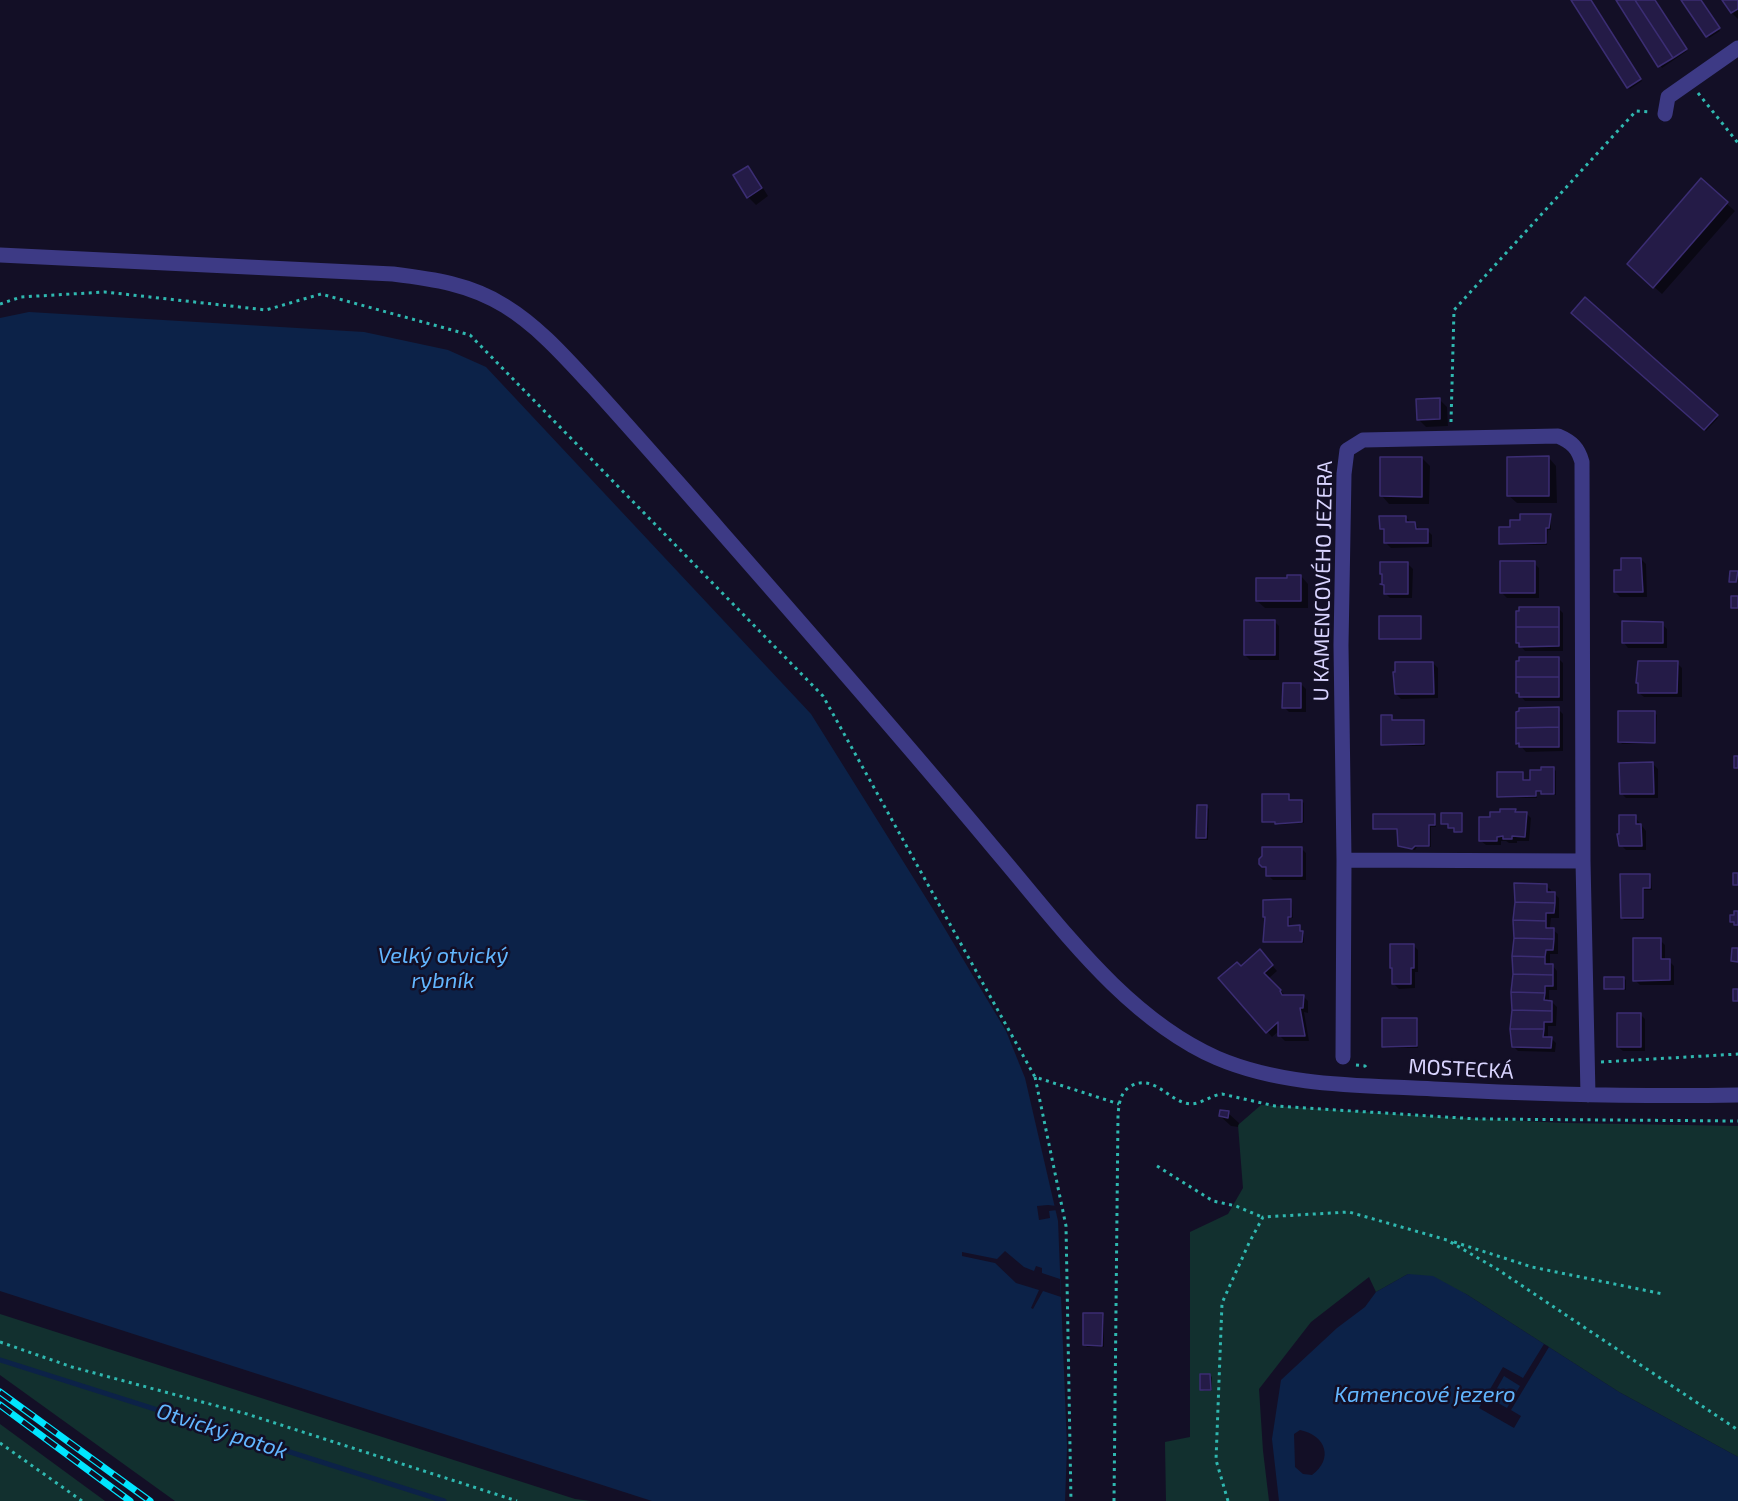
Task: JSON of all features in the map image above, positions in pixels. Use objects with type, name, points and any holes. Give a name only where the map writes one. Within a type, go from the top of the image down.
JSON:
[{"type":"street","points":[[1665,114],[1668,97],[1738,48]]},
{"type":"street","name":"MOSTECKÁ","points":[[0,255],[393,274],[461,285],[484,294],[511,310],[547,339],[626,423],[895,730],[1086,956],[1157,1023],[1188,1044],[1239,1066],[1278,1077],[1333,1084],[1588,1095],[1738,1095]]},
{"type":"street","name":"U KAMENCOVÉHO JEZERA","points":[[1343,1057],[1344,860],[1341,645],[1344,474],[1347,450],[1363,440],[1558,436],[1569,441],[1579,450],[1582,462],[1583,861],[1588,1095]]},
{"type":"street","points":[[1344,860],[1583,861]]},
{"type":"path","points":[[1690,82],[1738,143]]},
{"type":"path","points":[[1451,438],[1454,310],[1636,111],[1665,114]]},
{"type":"path","points":[[0,304],[21,297],[105,292],[266,310],[321,294],[470,335],[823,696],[1035,1077],[1066,1226],[1071,1501]]},
{"type":"path","points":[[1588,1062],[1738,1054]]},
{"type":"path","points":[[1035,1077],[1119,1104]]},
{"type":"path","points":[[1114,1501],[1119,1104],[1121,1096],[1127,1089],[1140,1083],[1155,1085],[1182,1102],[1193,1104],[1222,1094],[1275,1106],[1477,1119],[1738,1121]]},
{"type":"path","points":[[1157,1166],[1213,1201],[1236,1206],[1263,1217],[1349,1212],[1532,1267],[1664,1294]]},
{"type":"path","points":[[1228,1501],[1216,1460],[1222,1303],[1263,1217]]},
{"type":"path","points":[[1447,1240],[1497,1269],[1738,1430]]},
{"type":"path","points":[[0,1342],[72,1367],[247,1414],[517,1501]]},
{"type":"path","points":[[0,1443],[82,1501]]},
{"type":"green space","points":[[1261,1105],[1564,1123],[1738,1126],[1738,1457],[1619,1392],[1466,1294],[1408,1274],[1376,1292],[1369,1277],[1311,1322],[1259,1389],[1269,1501],[1166,1501],[1165,1442],[1190,1437],[1190,1232],[1228,1214],[1243,1188],[1238,1125]]},
{"type":"green space","points":[[0,1314],[575,1499],[591,1501],[175,1501],[0,1375]]},
{"type":"green space","points":[[0,1424],[105,1501],[0,1501]]},
{"type":"water","name":"Velký otvický rybník","points":[[29,312],[364,332],[448,350],[486,367],[811,714],[1006,1031],[1025,1078],[1058,1221],[1067,1447],[1065,1501],[652,1501],[0,1291],[0,318]]},
{"type":"water","name":"Kamencové jezero","points":[[1408,1274],[1433,1276],[1466,1294],[1619,1392],[1738,1457],[1738,1501],[1279,1501],[1272,1439],[1281,1380],[1337,1328],[1365,1307],[1376,1292]],"holes":[[[1300,1430],[1309,1433],[1321,1442],[1325,1455],[1319,1469],[1312,1475],[1303,1474],[1295,1467],[1294,1434]]]},
{"type":"pier","points":[[1037,1206],[1057,1206],[1057,1210],[1049,1211],[1050,1218],[1039,1220]]},
{"type":"pier","points":[[1005,1251],[1024,1267],[1034,1271],[1036,1266],[1042,1268],[1042,1273],[1060,1279],[1061,1297],[1043,1291],[1033,1309],[1031,1308],[1039,1290],[1016,1283],[995,1263],[962,1256],[962,1252],[997,1259]]},
{"type":"pier","points":[[1544,1344],[1549,1347],[1511,1410],[1521,1416],[1514,1428],[1479,1408],[1503,1367],[1523,1378]],"holes":[[[1504,1376],[1520,1386],[1507,1408],[1491,1399]]]},
{"type":"building","points":[[1571,0],[1591,0],[1641,79],[1627,88]]},
{"type":"building","points":[[1616,0],[1635,0],[1673,58],[1658,67]]},
{"type":"building","points":[[1635,0],[1655,0],[1687,49],[1673,58]]},
{"type":"building","points":[[1681,0],[1701,0],[1720,28],[1706,37]]},
{"type":"building","points":[[1722,0],[1738,0],[1738,9],[1731,13]]},
{"type":"building","points":[[748,166],[762,188],[747,198],[733,175]]},
{"type":"building","points":[[1701,178],[1728,202],[1653,288],[1627,264]]},
{"type":"building","points":[[1585,297],[1718,415],[1704,430],[1571,313]]},
{"type":"building","points":[[1440,398],[1440,419],[1417,420],[1416,399]]},
{"type":"building","points":[[1549,456],[1549,496],[1507,496],[1507,457]]},
{"type":"building","points":[[1380,457],[1422,457],[1422,497],[1380,496]]},
{"type":"building","points":[[1520,514],[1551,514],[1549,528],[1546,528],[1546,543],[1499,544],[1499,527],[1510,527],[1510,520],[1520,520]]},
{"type":"building","points":[[1379,516],[1406,516],[1406,522],[1415,522],[1416,529],[1428,529],[1428,543],[1384,543],[1384,529],[1380,529]]},
{"type":"building","points":[[1621,558],[1641,558],[1643,592],[1614,592],[1614,570],[1621,570]]},
{"type":"building","points":[[1500,561],[1535,561],[1535,593],[1500,593]]},
{"type":"building","points":[[1380,562],[1408,562],[1408,594],[1384,594],[1384,585],[1380,584],[1382,584],[1382,574],[1380,574]]},
{"type":"building","points":[[1730,571],[1738,571],[1736,582],[1729,582]]},
{"type":"building","points":[[1287,575],[1301,575],[1301,601],[1256,601],[1256,578],[1287,578]]},
{"type":"building","points":[[1731,596],[1738,596],[1738,608],[1731,608]]},
{"type":"building","points":[[1519,607],[1559,607],[1559,627],[1516,627],[1516,611],[1519,611]]},
{"type":"building","points":[[1379,616],[1421,616],[1421,639],[1379,639]]},
{"type":"building","points":[[1244,620],[1275,620],[1275,655],[1244,655]]},
{"type":"building","points":[[1622,621],[1663,622],[1663,643],[1622,643]]},
{"type":"building","points":[[1516,627],[1559,627],[1559,646],[1519,647],[1519,643],[1516,643]]},
{"type":"building","points":[[1519,657],[1559,657],[1559,677],[1516,677],[1516,661],[1519,661]]},
{"type":"building","points":[[1638,661],[1678,661],[1677,693],[1638,693],[1638,683],[1636,683]]},
{"type":"building","points":[[1395,662],[1433,662],[1434,694],[1395,694],[1393,672],[1395,672]]},
{"type":"building","points":[[1516,677],[1559,677],[1559,697],[1519,697],[1519,693],[1516,693]]},
{"type":"building","points":[[1283,683],[1301,683],[1301,708],[1282,708]]},
{"type":"building","points":[[1559,707],[1559,727],[1516,728],[1516,712],[1519,708]]},
{"type":"building","points":[[1618,711],[1655,711],[1655,743],[1618,742]]},
{"type":"building","points":[[1381,715],[1392,715],[1392,720],[1424,720],[1424,744],[1381,745]]},
{"type":"building","points":[[1559,727],[1559,747],[1519,747],[1519,743],[1516,744],[1516,728]]},
{"type":"building","points":[[1734,756],[1738,756],[1738,768],[1734,768]]},
{"type":"building","points":[[1653,762],[1654,794],[1620,794],[1619,763]]},
{"type":"building","points":[[1541,767],[1554,767],[1554,794],[1541,794],[1541,791],[1536,791],[1536,796],[1497,797],[1497,772],[1523,772],[1523,780],[1530,780],[1530,770],[1541,770]]},
{"type":"building","points":[[1262,794],[1289,794],[1289,800],[1302,800],[1302,822],[1275,824],[1275,822],[1262,822]]},
{"type":"building","points":[[1197,805],[1207,805],[1206,838],[1196,838]]},
{"type":"building","points":[[1500,809],[1527,812],[1525,837],[1512,836],[1512,839],[1503,839],[1503,836],[1497,837],[1497,841],[1479,841],[1479,817],[1490,817],[1490,812],[1500,812]]},
{"type":"building","points":[[1441,813],[1462,813],[1462,832],[1454,832],[1454,828],[1448,828],[1448,824],[1441,824]]},
{"type":"building","points":[[1373,814],[1435,814],[1435,825],[1429,825],[1429,846],[1415,846],[1412,849],[1398,846],[1397,829],[1373,829]]},
{"type":"building","points":[[1619,815],[1636,815],[1636,824],[1641,824],[1642,846],[1619,846],[1617,834],[1619,834]]},
{"type":"building","points":[[1262,847],[1302,847],[1302,876],[1266,876],[1266,867],[1259,864]]},
{"type":"building","points":[[1733,873],[1738,873],[1738,885],[1733,885]]},
{"type":"building","points":[[1620,874],[1650,874],[1650,888],[1643,888],[1643,918],[1621,918]]},
{"type":"building","points":[[1514,883],[1547,884],[1547,892],[1555,892],[1555,903],[1515,902]]},
{"type":"building","points":[[1291,899],[1291,917],[1288,917],[1288,926],[1300,925],[1300,931],[1303,931],[1302,942],[1263,942],[1265,917],[1263,917],[1263,900]]},
{"type":"building","points":[[1515,902],[1555,903],[1554,913],[1546,913],[1546,921],[1513,920]]},
{"type":"building","points":[[1734,911],[1738,911],[1738,925],[1730,922],[1730,915],[1734,915]]},
{"type":"building","points":[[1513,920],[1546,921],[1546,928],[1554,928],[1554,939],[1514,938]]},
{"type":"building","points":[[1514,938],[1554,939],[1553,950],[1546,950],[1545,957],[1512,956]]},
{"type":"building","points":[[1633,938],[1661,938],[1661,959],[1670,959],[1670,980],[1633,981]]},
{"type":"building","points":[[1390,944],[1414,944],[1411,984],[1392,984]]},
{"type":"building","points":[[1732,948],[1738,948],[1738,962],[1731,961]]},
{"type":"building","points":[[1260,949],[1273,965],[1264,973],[1281,990],[1282,995],[1304,995],[1303,1008],[1300,1008],[1305,1036],[1278,1036],[1278,1022],[1266,1033],[1218,978],[1237,962],[1241,966]]},
{"type":"building","points":[[1512,956],[1545,957],[1545,964],[1553,964],[1553,975],[1513,974]]},
{"type":"building","points":[[1513,974],[1553,975],[1553,986],[1545,986],[1545,993],[1511,992]]},
{"type":"building","points":[[1604,977],[1624,977],[1624,989],[1604,989]]},
{"type":"building","points":[[1733,989],[1738,989],[1738,1001],[1733,1001]]},
{"type":"building","points":[[1511,992],[1545,993],[1544,1000],[1552,1001],[1552,1011],[1512,1010]]},
{"type":"building","points":[[1512,1010],[1552,1011],[1552,1022],[1544,1022],[1544,1029],[1510,1029]]},
{"type":"building","points":[[1617,1013],[1641,1013],[1641,1047],[1617,1047]]},
{"type":"building","points":[[1382,1018],[1417,1018],[1417,1046],[1382,1047]]},
{"type":"building","points":[[1510,1029],[1544,1029],[1543,1037],[1552,1037],[1551,1048],[1512,1047]]},
{"type":"building","points":[[1220,1110],[1229,1111],[1228,1118],[1219,1116]]},
{"type":"building","points":[[1083,1313],[1103,1313],[1102,1346],[1083,1345]]},
{"type":"building","points":[[1200,1374],[1210,1374],[1211,1390],[1200,1390]]},
{"type":"waterway","name":"Otvický potok","points":[[0,1360],[444,1501]]},
{"type":"railway","points":[[0,1392],[150,1501]]},
{"type":"railway","points":[[0,1405],[130,1501]]}]
